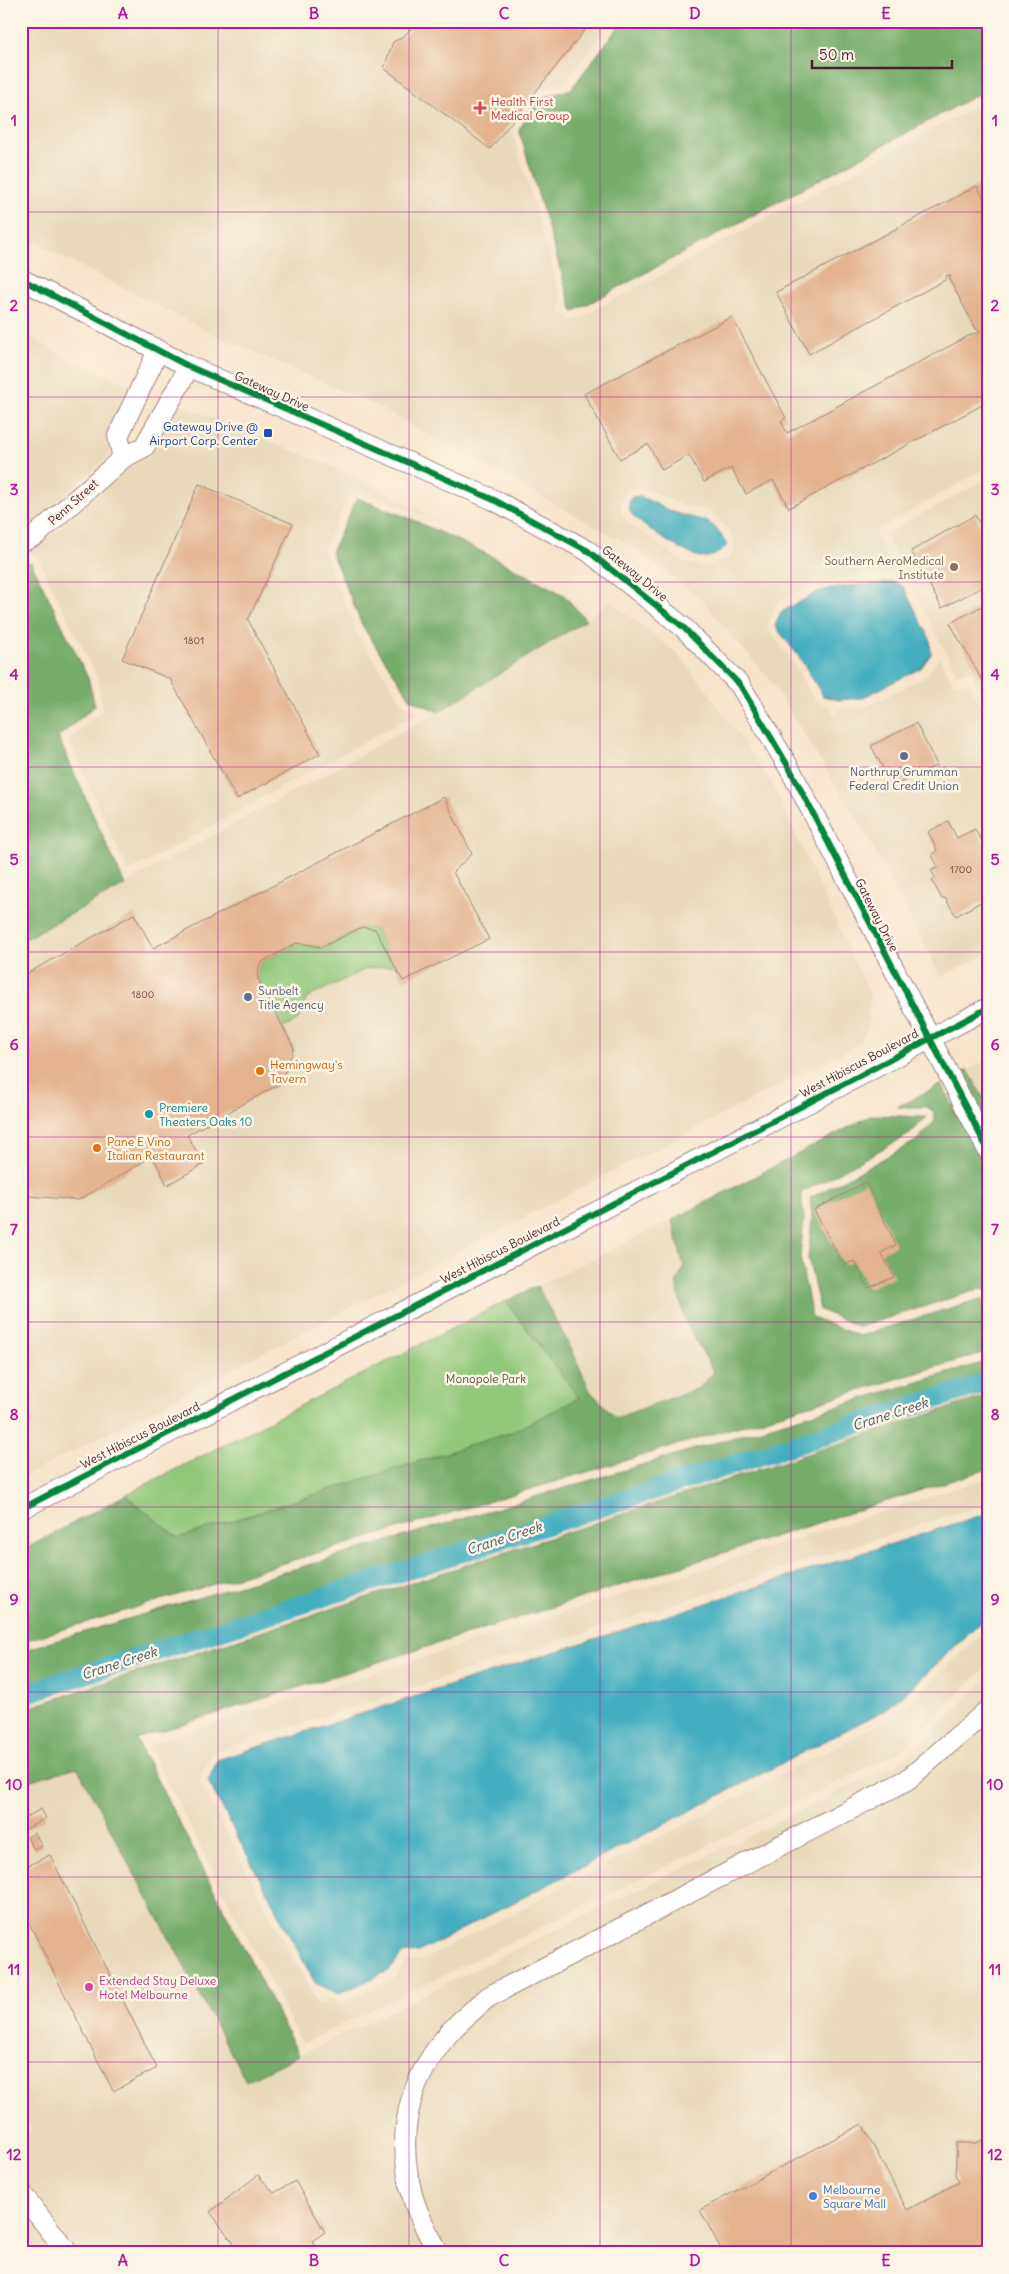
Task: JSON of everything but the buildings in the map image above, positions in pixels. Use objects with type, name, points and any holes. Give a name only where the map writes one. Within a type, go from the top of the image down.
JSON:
[{"type":"street","name":"Gateway Drive","points":[[21,279],[188,366],[494,500],[588,551],[683,627],[740,685],[791,771],[988,1150]]},
{"type":"street","points":[[123,458],[118,436],[158,351]]},
{"type":"street","name":"Penn Street","points":[[21,542],[36,535],[123,458],[144,447],[188,366]]},
{"type":"street","name":"West Hibiscus Boulevard","points":[[21,1509],[791,1112],[988,1008]]},
{"type":"street","points":[[438,2253],[414,2201],[404,2145],[406,2113],[418,2078],[449,2033],[488,1998],[907,1780],[988,1710]]},
{"type":"street","points":[[21,2193],[68,2253]]},
{"type":"shaded area","points":[[21,21],[612,21],[566,81],[532,93],[511,126],[561,299],[561,316],[566,314],[571,320],[575,321],[988,100],[988,467],[877,530],[876,536],[895,573],[828,579],[813,583],[776,604],[767,627],[793,663],[816,700],[829,707],[837,718],[838,709],[866,707],[925,677],[939,658],[953,682],[958,684],[967,681],[988,719],[988,954],[941,977],[867,836],[773,684],[702,600],[633,547],[375,405],[217,336],[57,254],[21,233]],"holes":[[[641,486],[679,504],[703,509],[717,517],[728,529],[735,543],[735,548],[729,558],[710,566],[698,566],[684,562],[633,527],[623,517],[620,503],[627,489]]]},
{"type":"shaded area","points":[[21,331],[69,360],[130,385],[109,430],[111,454],[30,526],[21,530]]},
{"type":"shaded area","points":[[180,405],[353,475],[447,526],[411,509],[360,490],[354,490],[350,494],[323,549],[356,632],[404,704],[418,712],[128,872],[69,740],[103,709],[96,675],[37,556],[30,553],[21,554],[41,545],[128,468],[135,467],[135,464],[149,457]]},
{"type":"shaded area","points":[[988,479],[988,702],[970,670],[957,674],[885,534]]},
{"type":"shaded area","points":[[609,601],[677,653],[708,692],[771,782],[870,995],[868,1027],[857,1045],[21,1478],[21,941],[438,712],[586,620]]},
{"type":"shaded area","points":[[988,1060],[988,1106],[968,1070]]},
{"type":"shaded area","points":[[672,1220],[684,1267],[676,1284],[686,1323],[714,1372],[699,1388],[616,1418],[590,1391],[572,1350],[537,1286]]},
{"type":"shaded area","points":[[988,1478],[988,1503],[212,1752],[200,1777],[201,1785],[318,2005],[330,1999],[343,2002],[394,1978],[407,1962],[422,1960],[887,1720],[913,1699],[988,1628],[988,1665],[899,1752],[302,2044],[148,1745]]},
{"type":"shaded area","points":[[988,1678],[988,2253],[21,2253],[21,2139],[33,2131],[21,2111],[21,1783],[77,1767],[247,2081],[904,1760]]},
{"type":"green space","points":[[623,21],[988,21],[988,89],[573,312],[519,130],[537,100],[571,89]]},
{"type":"green space","points":[[357,498],[409,518],[489,555],[564,595],[586,620],[438,712],[411,699],[363,627],[331,552]]},
{"type":"green space","points":[[31,562],[88,678],[95,706],[58,737],[125,885],[21,941],[21,565]]},
{"type":"green space","points":[[362,927],[375,929],[395,965],[365,969],[307,998],[297,1021],[283,1028],[257,977],[260,963],[296,943],[322,947]]},
{"type":"green space","points":[[968,1070],[988,1106],[988,1129],[959,1075]]},
{"type":"green space","points":[[942,1084],[988,1171],[988,1291],[980,1289],[859,1327],[820,1310],[808,1258],[812,1220],[810,1198],[916,1141],[935,1121],[935,1113],[927,1107],[897,1107]]},
{"type":"green space","points":[[872,1115],[927,1117],[910,1134],[801,1193],[804,1218],[800,1257],[812,1317],[859,1336],[983,1298],[983,1353],[21,1642],[21,1551],[125,1495],[178,1538],[512,1432],[579,1398],[506,1301],[537,1286],[572,1350],[590,1391],[616,1418],[699,1388],[714,1372],[686,1323],[676,1284],[684,1267],[672,1220]]},
{"type":"green space","name":"Monopole Park","points":[[506,1301],[579,1398],[512,1432],[178,1538],[125,1495]]},
{"type":"green space","points":[[988,1361],[988,1385],[21,1700],[21,1651]]},
{"type":"green space","points":[[988,1395],[988,1469],[136,1739],[299,2055],[246,2081],[77,1767],[21,1783],[21,1710]]},
{"type":"water","points":[[640,496],[676,513],[706,521],[716,528],[727,545],[716,554],[701,557],[674,545],[651,531],[630,511],[629,504],[632,497]]},
{"type":"water","points":[[894,582],[903,586],[930,639],[931,654],[921,668],[862,698],[839,700],[823,696],[800,658],[775,626],[781,612],[818,592],[831,588]]},
{"type":"water","points":[[988,1513],[988,1615],[907,1692],[881,1712],[418,1952],[402,1954],[390,1970],[339,1994],[315,1983],[208,1781],[217,1760]]},
{"type":"waterway","name":"Crane Creek","points":[[21,1695],[988,1382]]},
{"type":"cycle path","points":[[21,279],[188,366],[494,500],[588,551],[683,627],[740,685],[791,771],[988,1150]]},
{"type":"cycle path","points":[[21,1509],[988,1008]]},
{"type":"place","name":"Health First Medical Group","points":[[480,108]]},
{"type":"place","name":"Gateway Drive @ Airport Corp. Center","points":[[268,433]]},
{"type":"place","name":"Southern AeroMedical Institute","points":[[954,567]]},
{"type":"place","name":"Northrup Grumman Federal Credit Union","points":[[904,756]]},
{"type":"place","name":"Sunbelt Title Agency","points":[[248,997]]},
{"type":"place","name":"Hemingway's Tavern","points":[[260,1071]]},
{"type":"place","name":"Premiere Theaters Oaks 10","points":[[149,1114]]},
{"type":"place","name":"Pane E Vino Italian Restaurant","points":[[97,1148]]},
{"type":"place","name":"Extended Stay Deluxe Hotel Melbourne","points":[[89,1987]]},
{"type":"place","name":"Melbourne Square Mall","points":[[813,2196]]}]
